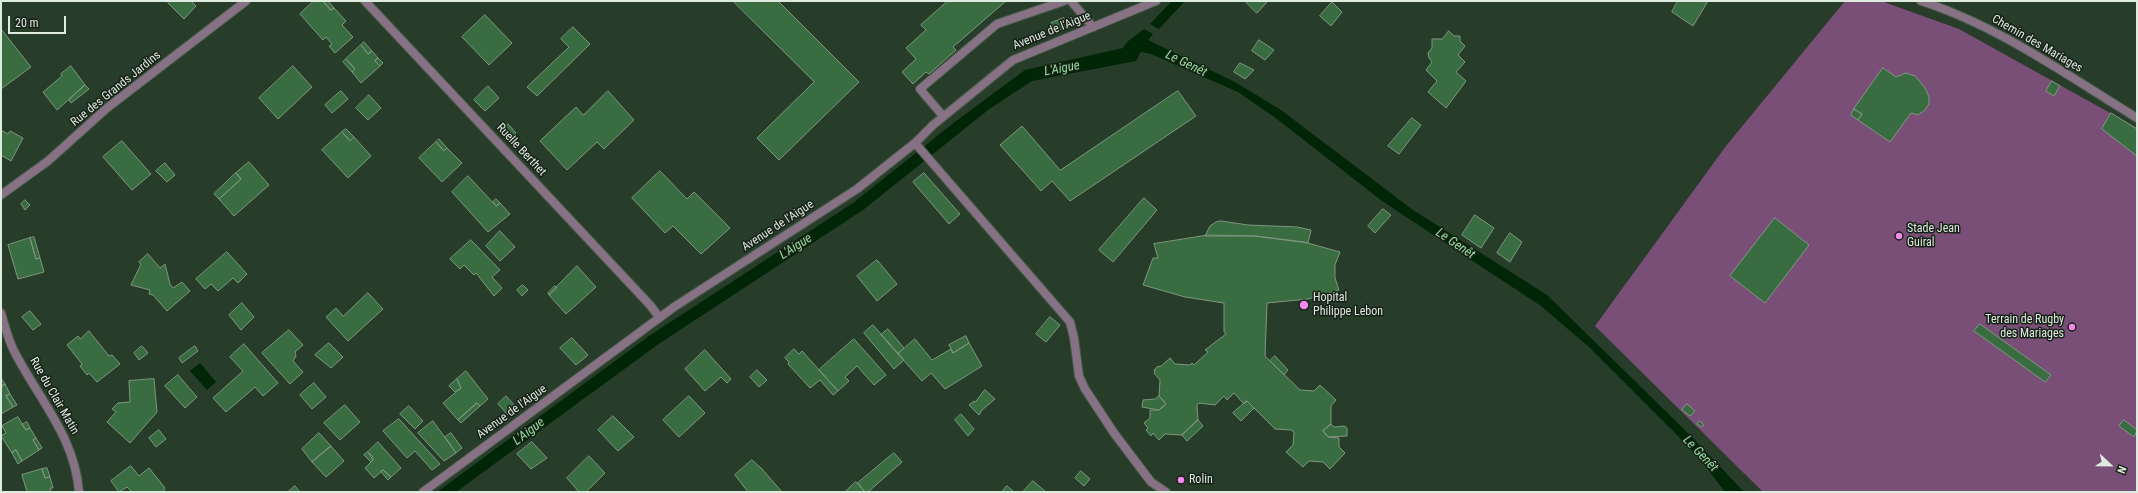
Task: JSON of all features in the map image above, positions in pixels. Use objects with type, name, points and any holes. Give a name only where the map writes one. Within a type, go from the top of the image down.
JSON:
[{"type":"street","name":"Rue des Grands Jardins","points":[[1,195],[48,161],[107,108],[246,1]]},
{"type":"street","name":"Ruelle Berthet","points":[[365,1],[660,317]]},
{"type":"street","points":[[943,116],[920,89],[997,24],[1064,1]]},
{"type":"street","points":[[1071,1],[1093,28]]},
{"type":"street","name":"Avenue de l'Aigue","points":[[422,492],[660,317],[857,189],[915,143],[943,116],[1014,60],[1154,1]]},
{"type":"street","name":"Chemin des Mariages","points":[[1921,1],[1942,8],[1994,31],[2137,118]]},
{"type":"street","points":[[915,143],[1070,322],[1074,338],[1079,376],[1084,388],[1114,433],[1150,482],[1166,492]]},
{"type":"street","name":"Rue du Clair Matin","points":[[1,313],[13,350],[72,452],[78,474],[79,492]]},
{"type":"shaded area","name":"Stade Jean Guiral","points":[[1845,1],[1881,1],[1959,29],[2137,128],[2137,492],[1763,492],[1595,326],[1726,146]]},
{"type":"water","points":[[1172,1],[1185,1],[1159,29],[1150,24]]},
{"type":"water","points":[[1144,29],[1153,34],[1148,40],[1235,82],[1281,110],[1413,210],[1547,295],[1692,437],[1744,492],[1725,492],[1700,459],[1676,434],[1589,347],[1541,306],[1382,201],[1277,119],[1238,92],[1151,54],[1141,52],[1136,61],[1032,81],[988,110],[863,210],[660,343],[456,492],[437,492],[649,336],[853,203],[956,121],[1025,70],[1123,48],[1127,42]]},
{"type":"water","points":[[200,363],[216,382],[207,390],[190,371]]},
{"type":"building","points":[[170,1],[194,1],[192,2],[196,6],[184,19],[168,3]]},
{"type":"building","points":[[314,1],[323,1],[331,10],[334,8],[346,21],[342,25],[353,37],[335,53],[329,46],[332,44],[326,37],[323,40],[300,14]]},
{"type":"building","points":[[323,1],[328,1],[334,8],[331,10]]},
{"type":"building","points":[[733,1],[778,1],[859,82],[779,160],[757,138],[814,82]]},
{"type":"building","points":[[948,1],[1006,1],[953,47],[956,50],[929,74],[926,72],[913,84],[902,72],[916,59],[906,48],[926,30],[921,25]]},
{"type":"building","points":[[1245,1],[1268,1],[1257,13]]},
{"type":"building","points":[[1678,1],[1708,1],[1693,26],[1672,12]]},
{"type":"building","points":[[1332,2],[1342,12],[1331,26],[1320,16]]},
{"type":"building","points":[[485,15],[512,43],[489,65],[462,37]]},
{"type":"building","points":[[1064,18],[1067,27],[1054,32],[1051,23]]},
{"type":"building","points":[[573,27],[590,44],[537,96],[527,87],[569,47],[561,39]]},
{"type":"building","points":[[1,29],[31,67],[1,89]]},
{"type":"building","points":[[1449,31],[1454,36],[1460,36],[1460,41],[1465,46],[1458,55],[1465,62],[1456,72],[1466,81],[1446,108],[1428,92],[1437,81],[1426,70],[1432,62],[1428,53],[1432,48],[1432,39],[1442,39]]},
{"type":"building","points":[[1259,40],[1274,50],[1265,60],[1252,51]]},
{"type":"building","points":[[364,42],[372,51],[368,54],[361,45]]},
{"type":"building","points":[[361,45],[368,54],[372,51],[378,58],[375,61],[380,66],[361,83],[352,72],[355,69],[346,59]]},
{"type":"building","points":[[378,58],[383,63],[380,66],[375,61]]},
{"type":"building","points":[[346,59],[355,69],[352,72],[343,62]]},
{"type":"building","points":[[1240,63],[1254,70],[1245,79],[1234,72]]},
{"type":"building","points":[[71,66],[85,85],[57,110],[43,92],[62,76],[61,74]]},
{"type":"building","points":[[293,66],[312,87],[278,119],[259,98]]},
{"type":"building","points":[[1883,68],[1896,77],[1906,73],[1915,76],[1925,88],[1929,97],[1929,104],[1925,110],[1918,115],[1911,113],[1890,142],[1858,120],[1862,114],[1854,109]]},
{"type":"building","points":[[2052,81],[2060,86],[2054,96],[2046,91]]},
{"type":"building","points":[[85,85],[89,89],[71,103],[69,100]]},
{"type":"building","points":[[488,86],[499,98],[485,111],[474,100]]},
{"type":"building","points":[[341,91],[348,99],[332,113],[325,105]]},
{"type":"building","points":[[608,91],[634,120],[604,149],[597,142],[567,170],[540,141],[576,107],[583,115]]},
{"type":"building","points":[[1178,91],[1196,116],[1070,201],[1052,181],[1041,191],[1000,145],[1022,126],[1060,170]]},
{"type":"building","points":[[369,95],[381,108],[368,120],[356,108]]},
{"type":"building","points":[[1854,109],[1862,114],[1858,120],[1851,115]]},
{"type":"building","points":[[2111,113],[2137,129],[2137,156],[2102,129]]},
{"type":"building","points":[[1412,118],[1421,125],[1399,154],[1388,146]]},
{"type":"building","points":[[508,124],[516,133],[511,138],[503,129]]},
{"type":"building","points":[[346,129],[354,137],[350,141],[342,132]]},
{"type":"building","points":[[1,130],[8,134],[10,131],[23,138],[11,161],[1,155]]},
{"type":"building","points":[[342,132],[350,141],[354,137],[371,156],[348,178],[322,150]]},
{"type":"building","points":[[439,139],[447,148],[444,151],[436,142]]},
{"type":"building","points":[[122,141],[151,174],[132,190],[103,157]]},
{"type":"building","points":[[436,142],[444,151],[447,148],[462,163],[442,182],[419,158]]},
{"type":"building","points":[[249,162],[269,185],[234,216],[219,199],[241,179],[236,173]]},
{"type":"building","points":[[165,163],[175,175],[167,182],[156,171]]},
{"type":"building","points":[[660,171],[687,199],[694,192],[730,228],[701,254],[673,226],[665,233],[632,198]]},
{"type":"building","points":[[236,173],[241,179],[219,199],[214,194]]},
{"type":"building","points":[[924,173],[960,214],[949,224],[913,182]]},
{"type":"building","points":[[468,176],[496,206],[500,203],[510,214],[488,232],[452,192]]},
{"type":"building","points":[[1144,198],[1157,210],[1113,262],[1099,250]]},
{"type":"building","points":[[496,199],[500,203],[496,206],[493,202]]},
{"type":"building","points":[[25,200],[30,205],[25,210],[21,204]]},
{"type":"building","points":[[1383,209],[1391,215],[1375,233],[1368,226]]},
{"type":"building","points":[[1475,215],[1494,228],[1481,248],[1462,235]]},
{"type":"building","points":[[1775,218],[1809,245],[1765,303],[1730,276]]},
{"type":"building","points":[[1221,221],[1248,225],[1297,227],[1311,230],[1308,243],[1255,236],[1205,236],[1210,226]]},
{"type":"building","points":[[500,231],[515,247],[500,261],[486,246]]},
{"type":"building","points":[[1510,233],[1522,242],[1510,262],[1497,253]]},
{"type":"building","points":[[1208,235],[1255,236],[1304,242],[1340,252],[1335,265],[1335,278],[1339,290],[1308,299],[1267,303],[1265,356],[1300,390],[1314,391],[1320,385],[1336,400],[1331,406],[1331,424],[1323,431],[1328,437],[1339,438],[1339,447],[1345,453],[1330,469],[1323,462],[1309,461],[1303,467],[1286,452],[1293,445],[1294,432],[1291,430],[1275,429],[1247,401],[1244,404],[1234,393],[1227,400],[1224,396],[1215,405],[1199,403],[1197,405],[1198,420],[1182,435],[1165,434],[1159,440],[1153,433],[1151,436],[1146,430],[1148,428],[1144,423],[1150,418],[1150,410],[1159,410],[1166,404],[1159,396],[1160,380],[1154,373],[1154,370],[1170,358],[1175,364],[1190,365],[1192,363],[1194,365],[1208,352],[1205,350],[1226,334],[1224,332],[1224,303],[1185,297],[1143,285],[1153,258],[1158,258],[1154,244]]},
{"type":"building","points":[[34,237],[40,258],[36,259],[30,238]]},
{"type":"building","points":[[30,238],[36,259],[40,258],[44,272],[18,279],[8,245]]},
{"type":"building","points":[[471,240],[500,270],[492,277],[502,288],[494,296],[476,273],[474,275],[464,265],[460,269],[450,259]]},
{"type":"building","points":[[227,252],[247,274],[238,283],[233,278],[218,291],[211,284],[205,289],[196,279]]},
{"type":"building","points":[[148,254],[160,268],[165,264],[170,284],[173,288],[182,282],[190,291],[167,311],[153,295],[149,294],[150,290],[131,285],[141,264],[139,262]]},
{"type":"building","points":[[877,260],[897,284],[877,301],[857,276]]},
{"type":"building","points":[[577,266],[596,287],[566,314],[549,295]]},
{"type":"building","points":[[523,285],[528,290],[522,296],[517,290]]},
{"type":"building","points":[[555,286],[557,288],[549,295],[548,293]]},
{"type":"building","points":[[368,293],[383,309],[348,341],[326,317],[336,308],[343,316]]},
{"type":"building","points":[[242,303],[254,317],[241,330],[229,315]]},
{"type":"building","points":[[30,311],[41,324],[33,330],[22,317]]},
{"type":"building","points":[[1050,317],[1060,325],[1046,342],[1036,334]]},
{"type":"building","points":[[1980,324],[2051,375],[2045,382],[1974,331]]},
{"type":"building","points":[[873,325],[904,360],[894,369],[864,333]]},
{"type":"building","points":[[888,329],[904,348],[898,354],[881,335]]},
{"type":"building","points":[[289,330],[303,345],[295,352],[296,356],[293,361],[303,372],[290,384],[262,353]]},
{"type":"building","points":[[89,331],[109,356],[112,355],[120,364],[97,382],[89,373],[87,375],[80,366],[82,364],[67,345],[78,336],[80,339]]},
{"type":"building","points":[[966,336],[969,343],[953,353],[949,345]]},
{"type":"building","points":[[572,338],[588,355],[576,365],[560,348]]},
{"type":"building","points":[[854,339],[886,375],[874,385],[857,366],[845,377],[849,381],[838,391],[819,370]]},
{"type":"building","points":[[915,339],[932,360],[951,349],[953,353],[969,343],[982,366],[945,389],[931,373],[922,381],[898,354]]},
{"type":"building","points":[[329,343],[343,357],[331,368],[315,355]]},
{"type":"building","points":[[244,344],[278,383],[263,396],[255,387],[226,412],[213,398],[243,371],[230,357]]},
{"type":"building","points":[[142,346],[148,353],[139,360],[134,353]]},
{"type":"building","points":[[195,346],[198,351],[182,363],[179,358]]},
{"type":"building","points":[[794,349],[799,354],[802,351],[838,391],[833,395],[820,380],[810,388],[788,364],[789,362],[785,358]]},
{"type":"building","points":[[705,350],[731,379],[727,383],[721,377],[705,391],[685,369]]},
{"type":"building","points":[[1275,356],[1288,370],[1284,375],[1270,361]]},
{"type":"building","points":[[757,370],[767,380],[759,387],[750,377]]},
{"type":"building","points":[[466,371],[488,399],[480,406],[477,403],[458,420],[443,403],[461,388],[457,379]]},
{"type":"building","points":[[178,375],[197,397],[185,408],[165,386]]},
{"type":"building","points":[[1,378],[5,384],[1,387]]},
{"type":"building","points":[[154,379],[157,412],[130,443],[107,422],[116,412],[112,409],[118,403],[130,402],[129,381]]},
{"type":"building","points":[[457,379],[461,388],[455,392],[449,386]]},
{"type":"building","points":[[314,383],[326,397],[312,409],[300,395]]},
{"type":"building","points":[[5,384],[10,394],[6,396],[13,407],[1,414],[1,387]]},
{"type":"building","points":[[985,390],[995,399],[982,410],[979,415],[969,405],[974,401],[975,402]]},
{"type":"building","points":[[10,394],[17,405],[13,407],[6,396]]},
{"type":"building","points":[[506,396],[517,408],[508,415],[498,404]]},
{"type":"building","points":[[689,396],[705,413],[679,437],[663,420]]},
{"type":"building","points":[[1159,396],[1166,404],[1159,410],[1142,407],[1143,400],[1155,399]]},
{"type":"building","points":[[1247,401],[1254,408],[1241,421],[1233,413]]},
{"type":"building","points":[[477,403],[480,406],[461,423],[458,420]]},
{"type":"building","points":[[1687,404],[1695,411],[1690,416],[1682,410]]},
{"type":"building","points":[[345,405],[360,422],[340,440],[324,423]]},
{"type":"building","points":[[409,406],[423,421],[415,429],[400,414]]},
{"type":"building","points":[[961,414],[974,429],[968,436],[955,420]]},
{"type":"building","points":[[613,416],[634,437],[618,451],[598,430]]},
{"type":"building","points":[[18,417],[26,430],[30,428],[36,438],[33,440],[39,450],[22,461],[16,450],[12,453],[1,436],[6,433],[2,426]]},
{"type":"building","points":[[399,419],[440,464],[432,470],[415,451],[407,458],[383,431]]},
{"type":"building","points":[[1198,420],[1203,426],[1187,441],[1182,435]]},
{"type":"building","points":[[2124,420],[2137,430],[2134,437],[2119,426]]},
{"type":"building","points":[[433,421],[456,453],[444,461],[418,433]]},
{"type":"building","points":[[1700,421],[1704,425],[1701,427],[1697,424]]},
{"type":"building","points":[[27,422],[30,428],[26,430],[22,425]]},
{"type":"building","points":[[1331,424],[1334,427],[1344,426],[1347,428],[1347,436],[1328,437],[1323,431]]},
{"type":"building","points":[[159,430],[166,439],[156,447],[149,438]]},
{"type":"building","points":[[319,433],[331,446],[312,462],[302,449]]},
{"type":"building","points":[[451,433],[462,448],[456,453],[445,437]]},
{"type":"building","points":[[36,438],[42,448],[39,450],[33,440]]},
{"type":"building","points":[[378,442],[401,468],[391,477],[383,470],[374,478],[365,468],[373,460],[368,452]]},
{"type":"building","points":[[532,442],[547,458],[531,469],[517,454]]},
{"type":"building","points":[[331,446],[344,461],[326,477],[312,462]]},
{"type":"building","points":[[16,450],[22,461],[18,464],[12,453]]},
{"type":"building","points":[[368,452],[373,457],[371,462],[364,455]]},
{"type":"building","points":[[894,453],[902,462],[868,492],[865,492],[858,483]]},
{"type":"building","points":[[589,456],[605,473],[586,492],[579,492],[567,478]]},
{"type":"building","points":[[752,460],[782,492],[748,492],[735,475]]},
{"type":"building","points":[[131,466],[139,476],[149,468],[165,488],[165,492],[132,492],[127,487],[119,492],[111,481]]},
{"type":"building","points":[[47,468],[50,477],[45,478],[42,469]]},
{"type":"building","points":[[42,469],[45,478],[50,477],[53,488],[50,488],[51,492],[27,492],[22,475]]},
{"type":"building","points":[[383,470],[391,477],[388,480],[381,472]]},
{"type":"building","points":[[1081,471],[1090,479],[1084,486],[1075,478]]},
{"type":"building","points":[[1033,481],[1046,492],[1023,492]]},
{"type":"building","points":[[856,482],[865,492],[845,492]]},
{"type":"building","points":[[295,486],[300,492],[288,492]]},
{"type":"building","points":[[1007,486],[1014,492],[1002,492]]},
{"type":"place","name":"Stade Jean Guiral","points":[[1899,236]]},
{"type":"place","name":"Hopital Philippe Lebon","points":[[1304,305]]},
{"type":"place","name":"Terrain de Rugby des Mariages","points":[[2072,327]]},
{"type":"place","name":"Rolin","points":[[1181,480]]},
{"type":"water label","name":"Le Genêt","points":[[1186,64]]},
{"type":"water label","name":"L'Aigue","points":[[1062,69]]},
{"type":"water label","name":"Le Genêt","points":[[1455,244]]},
{"type":"water label","name":"L'Aigue","points":[[796,247]]},
{"type":"water label","name":"L'Aigue","points":[[529,432]]},
{"type":"water label","name":"Le Genêt","points":[[1700,454]]}]
